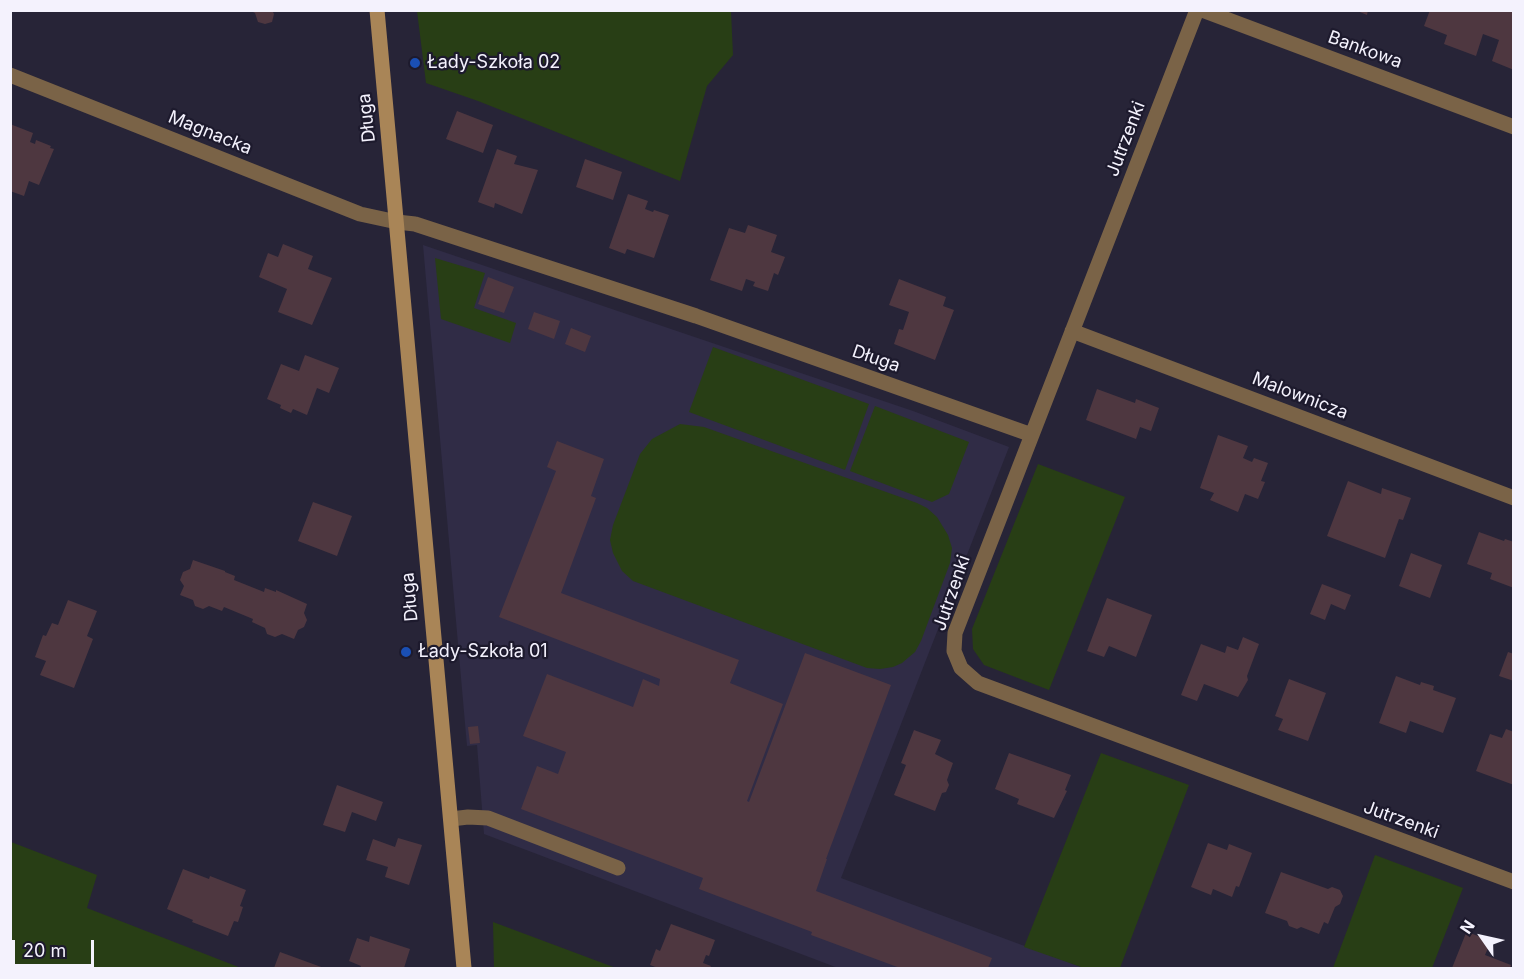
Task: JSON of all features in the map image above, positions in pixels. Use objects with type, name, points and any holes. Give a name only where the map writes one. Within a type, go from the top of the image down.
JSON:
[{"type":"street","name":"Długa","points":[[377,10],[464,969]]},
{"type":"street","name":"Jutrzenki","points":[[1197,10],[955,633],[954,651],[961,668],[978,683],[1514,882]]},
{"type":"street","name":"Bankowa","points":[[1202,10],[1514,127]]},
{"type":"street","name":"Magnacka","points":[[10,75],[360,214],[397,222]]},
{"type":"street","name":"Długa","points":[[397,222],[415,224],[696,316],[1032,435]]},
{"type":"street","name":"Malownicza","points":[[1072,331],[1514,498]]},
{"type":"street","points":[[451,819],[488,818],[618,868]]},
{"type":"shaded area","points":[[423,245],[913,411],[1009,447],[841,878],[1084,968],[838,968],[484,834],[477,745],[467,746]]},
{"type":"green space","points":[[417,11],[731,11],[733,55],[707,86],[680,181],[478,101],[426,83]]},
{"type":"green space","points":[[435,258],[485,273],[474,308],[516,323],[510,343],[441,319]]},
{"type":"green space","points":[[713,347],[869,404],[845,470],[689,412]]},
{"type":"green space","points":[[875,406],[969,442],[949,494],[932,502],[850,471]]},
{"type":"green space","points":[[680,424],[704,427],[917,503],[937,517],[948,535],[952,548],[950,563],[915,652],[893,667],[867,668],[633,581],[622,571],[613,553],[610,540],[613,525],[640,454],[652,439]]},
{"type":"green space","points":[[1038,464],[1125,497],[1049,690],[984,665],[973,649],[972,629]]},
{"type":"green space","points":[[1101,753],[1189,785],[1120,968],[1084,968],[1024,947]]},
{"type":"green space","points":[[11,842],[97,875],[87,908],[241,968],[11,968]]},
{"type":"green space","points":[[1375,855],[1463,888],[1432,968],[1333,968]]},
{"type":"green space","points":[[493,922],[616,968],[494,968]]},
{"type":"building","points":[[249,10],[272,10],[274,14],[272,22],[265,24],[258,22],[255,13]]},
{"type":"building","points":[[1355,10],[1368,10],[1367,15]]},
{"type":"building","points":[[1430,10],[1514,10],[1514,70],[1492,61],[1499,40],[1483,34],[1476,56],[1444,44],[1447,35],[1424,26]]},
{"type":"building","points":[[457,111],[493,125],[483,153],[446,139]]},
{"type":"building","points":[[10,124],[33,133],[30,142],[35,144],[36,140],[54,149],[39,185],[29,181],[24,196],[10,191]]},
{"type":"building","points":[[497,149],[517,156],[514,164],[538,170],[522,214],[495,203],[494,208],[478,202]]},
{"type":"building","points":[[585,159],[622,172],[613,200],[576,187]]},
{"type":"building","points":[[628,194],[648,201],[645,209],[669,215],[654,258],[627,249],[625,254],[609,248]]},
{"type":"building","points":[[748,225],[777,235],[771,252],[785,257],[778,275],[774,273],[768,291],[753,286],[755,282],[746,279],[742,291],[710,280],[729,228],[745,233]]},
{"type":"building","points":[[283,244],[313,256],[308,269],[332,278],[312,325],[278,312],[287,289],[259,277],[268,253],[278,257]]},
{"type":"building","points":[[488,277],[514,287],[504,313],[478,304]]},
{"type":"building","points":[[899,279],[946,297],[943,306],[954,310],[935,360],[894,344],[899,329],[903,330],[909,312],[889,305]]},
{"type":"building","points":[[534,312],[560,321],[554,339],[528,329]]},
{"type":"building","points":[[571,328],[591,336],[585,352],[565,344]]},
{"type":"building","points":[[305,355],[339,368],[329,393],[317,388],[307,415],[293,409],[291,413],[280,408],[281,405],[267,399],[281,364],[299,371]]},
{"type":"building","points":[[1097,389],[1135,403],[1136,399],[1159,408],[1151,431],[1140,427],[1136,439],[1086,420]]},
{"type":"building","points":[[1218,435],[1248,446],[1243,458],[1252,462],[1254,458],[1268,463],[1261,481],[1265,482],[1258,499],[1245,494],[1238,512],[1210,500],[1214,493],[1200,488]]},
{"type":"building","points":[[557,441],[604,459],[591,496],[596,498],[561,593],[739,660],[730,683],[783,704],[747,801],[749,802],[805,653],[891,685],[816,891],[992,958],[988,968],[900,968],[811,935],[812,932],[699,889],[703,878],[521,809],[537,766],[558,774],[566,752],[523,736],[547,674],[633,707],[643,679],[659,686],[660,679],[499,617],[556,471],[547,467]]},
{"type":"building","points":[[1348,481],[1381,494],[1382,488],[1411,498],[1403,520],[1399,519],[1385,558],[1327,536]]},
{"type":"building","points":[[313,502],[352,516],[337,556],[298,541]]},
{"type":"building","points":[[1479,532],[1514,542],[1514,588],[1490,579],[1492,573],[1467,564]]},
{"type":"building","points":[[1411,553],[1442,565],[1430,598],[1399,586]]},
{"type":"building","points":[[193,560],[225,571],[235,576],[234,580],[264,592],[265,588],[276,592],[276,590],[307,604],[304,613],[307,620],[304,627],[298,630],[294,639],[282,634],[275,637],[267,634],[265,628],[252,622],[253,619],[224,607],[222,611],[209,606],[203,609],[195,606],[193,600],[180,595],[184,586],[180,580],[183,572],[190,569]]},
{"type":"building","points":[[1322,584],[1351,595],[1345,610],[1331,604],[1325,620],[1310,614]]},
{"type":"building","points":[[1107,598],[1152,615],[1136,657],[1109,646],[1104,657],[1087,651]]},
{"type":"building","points":[[68,600],[97,611],[87,636],[93,639],[74,688],[40,675],[46,661],[35,657],[43,635],[46,636],[52,623],[58,625]]},
{"type":"building","points":[[1243,637],[1259,644],[1247,676],[1248,680],[1238,697],[1204,684],[1197,701],[1181,695],[1201,644],[1225,653],[1227,646],[1238,650]]},
{"type":"building","points":[[1508,652],[1514,654],[1514,681],[1499,676]]},
{"type":"building","points":[[1396,676],[1420,685],[1421,682],[1434,686],[1433,690],[1456,698],[1443,733],[1410,721],[1406,733],[1379,723]]},
{"type":"building","points":[[1289,679],[1326,693],[1308,741],[1278,730],[1283,719],[1275,716]]},
{"type":"building","points":[[478,726],[480,743],[470,744],[468,727]]},
{"type":"building","points":[[1506,729],[1514,732],[1514,785],[1476,771],[1490,734],[1502,738]]},
{"type":"building","points":[[914,730],[941,740],[935,754],[953,763],[947,780],[949,785],[946,792],[942,793],[935,811],[894,795],[906,765],[901,763]]},
{"type":"building","points":[[1009,753],[1071,775],[1065,790],[1067,791],[1054,818],[1017,804],[1019,799],[995,789]]},
{"type":"building","points":[[337,785],[383,802],[376,821],[352,812],[345,832],[323,825]]},
{"type":"building","points":[[398,838],[422,845],[409,885],[385,877],[388,867],[366,860],[373,839],[395,847]]},
{"type":"building","points":[[1208,843],[1227,850],[1229,844],[1252,853],[1239,887],[1236,886],[1232,897],[1213,889],[1211,895],[1191,887]]},
{"type":"building","points":[[183,869],[209,879],[210,876],[246,890],[240,906],[243,907],[238,922],[234,921],[228,936],[167,909]]},
{"type":"building","points":[[1281,872],[1328,889],[1332,887],[1340,890],[1343,896],[1340,904],[1335,907],[1328,924],[1324,922],[1319,934],[1301,927],[1297,929],[1289,926],[1287,921],[1265,913]]},
{"type":"building","points":[[671,924],[715,940],[709,956],[706,955],[703,963],[711,966],[710,968],[658,968],[650,965],[656,949],[660,951]]},
{"type":"building","points":[[1465,931],[1491,941],[1485,955],[1511,965],[1510,968],[1452,968]]},
{"type":"building","points":[[370,936],[410,949],[404,968],[360,968],[361,966],[349,961],[357,938],[369,942]]},
{"type":"building","points":[[280,952],[324,968],[274,968]]},
{"type":"place","name":"Łady-Szkoła 02","points":[[415,63]]},
{"type":"place","name":"Łady-Szkoła 01","points":[[406,652]]}]
